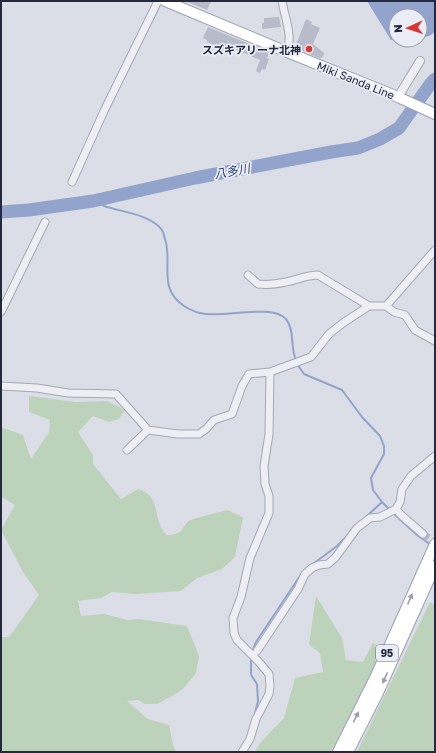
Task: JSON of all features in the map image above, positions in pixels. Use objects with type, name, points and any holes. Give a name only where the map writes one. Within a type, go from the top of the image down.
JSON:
[{"type":"main road","name":"Miki Sanda Line","points":[[165,1],[434,114]]},
{"type":"main road","name":"95","points":[[338,752],[375,678],[433,548]]},
{"type":"main road","name":"95","points":[[348,752],[377,695],[435,566]]},
{"type":"street","points":[[72,182],[104,111],[158,1]]},
{"type":"street","points":[[282,1],[289,29],[290,44],[287,52]]},
{"type":"street","points":[[402,100],[420,61]]},
{"type":"street","points":[[1,312],[45,222]]},
{"type":"street","points":[[386,306],[434,252]]},
{"type":"street","points":[[248,275],[258,284],[267,285],[288,282],[309,275],[318,275],[369,306],[386,306],[394,312],[405,315],[415,330],[435,341]]},
{"type":"street","points":[[1,386],[37,388],[68,393],[116,394],[148,430],[178,434],[199,434],[214,420],[232,414],[242,386],[249,374],[270,372],[311,357],[329,334],[369,306]]},
{"type":"street","points":[[242,752],[250,739],[256,719],[269,694],[270,686],[269,674],[237,640],[234,633],[233,618],[241,597],[250,558],[270,512],[269,496],[264,484],[264,466],[269,434],[270,372]]},
{"type":"street","points":[[127,450],[148,430]]},
{"type":"street","points":[[257,651],[298,589],[305,574],[312,568],[319,565],[328,564],[335,558],[357,528],[370,518],[380,517],[395,509],[400,502],[402,489],[411,476],[435,456]]},
{"type":"street","points":[[395,509],[423,534]]},
{"type":"green space","points":[[29,396],[76,402],[107,401],[125,410],[119,419],[109,422],[93,416],[78,432],[93,455],[93,464],[121,499],[138,489],[149,495],[154,504],[160,525],[167,535],[181,531],[188,521],[227,510],[243,517],[235,557],[222,569],[197,578],[181,591],[135,594],[112,592],[101,598],[78,601],[81,616],[104,614],[128,620],[139,619],[187,626],[199,656],[196,673],[184,688],[157,704],[145,704],[138,700],[127,701],[148,719],[169,725],[176,752],[1,752],[1,637],[9,637],[39,595],[23,572],[1,530],[15,505],[1,497],[1,427],[23,435],[31,459],[49,432],[50,420],[29,412]]},
{"type":"green space","points":[[316,596],[342,638],[346,660],[363,662],[373,643],[382,648],[361,696],[331,752],[255,752],[260,743],[284,718],[295,678],[323,672],[320,653],[309,645]]},
{"type":"green space","points":[[430,602],[435,605],[435,752],[357,752]]},
{"type":"water","points":[[367,1],[435,1],[435,32],[428,36],[428,8],[388,8],[388,35]]},
{"type":"building","points":[[185,1],[211,1],[207,10]]},
{"type":"building","points":[[279,17],[281,27],[262,29],[264,18]]},
{"type":"building","points":[[306,19],[312,22],[311,24],[320,28],[313,44],[324,53],[323,57],[319,58],[295,47]]},
{"type":"building","points":[[208,27],[269,52],[267,58],[269,59],[265,70],[262,69],[260,73],[256,71],[260,60],[230,47],[227,52],[213,47],[214,45],[207,42],[207,40],[203,38]]},
{"type":"waterway","name":"八多川","points":[[1,212],[29,210],[93,201],[195,178],[358,148],[380,139],[399,128],[435,79]]},
{"type":"waterway","points":[[93,201],[107,207],[144,217],[162,230],[167,248],[168,283],[176,299],[184,306],[196,312],[209,314],[258,312],[279,314],[286,319],[291,328],[293,350],[296,360]]},
{"type":"waterway","points":[[297,364],[304,374],[342,390],[362,417],[380,436],[384,446],[384,454],[371,478],[373,490],[390,510]]},
{"type":"waterway","points":[[367,516],[382,502]]},
{"type":"waterway","points":[[393,513],[417,535],[431,545]]},
{"type":"waterway","points":[[313,564],[337,546],[348,535]]},
{"type":"waterway","points":[[252,652],[256,642],[302,573]]},
{"type":"waterway","points":[[251,658],[251,675],[257,684],[258,701],[255,713]]},
{"type":"tunnel","points":[[423,534],[435,542]]},
{"type":"place","name":"スズキアリーナ北神","points":[[309,49]]}]
